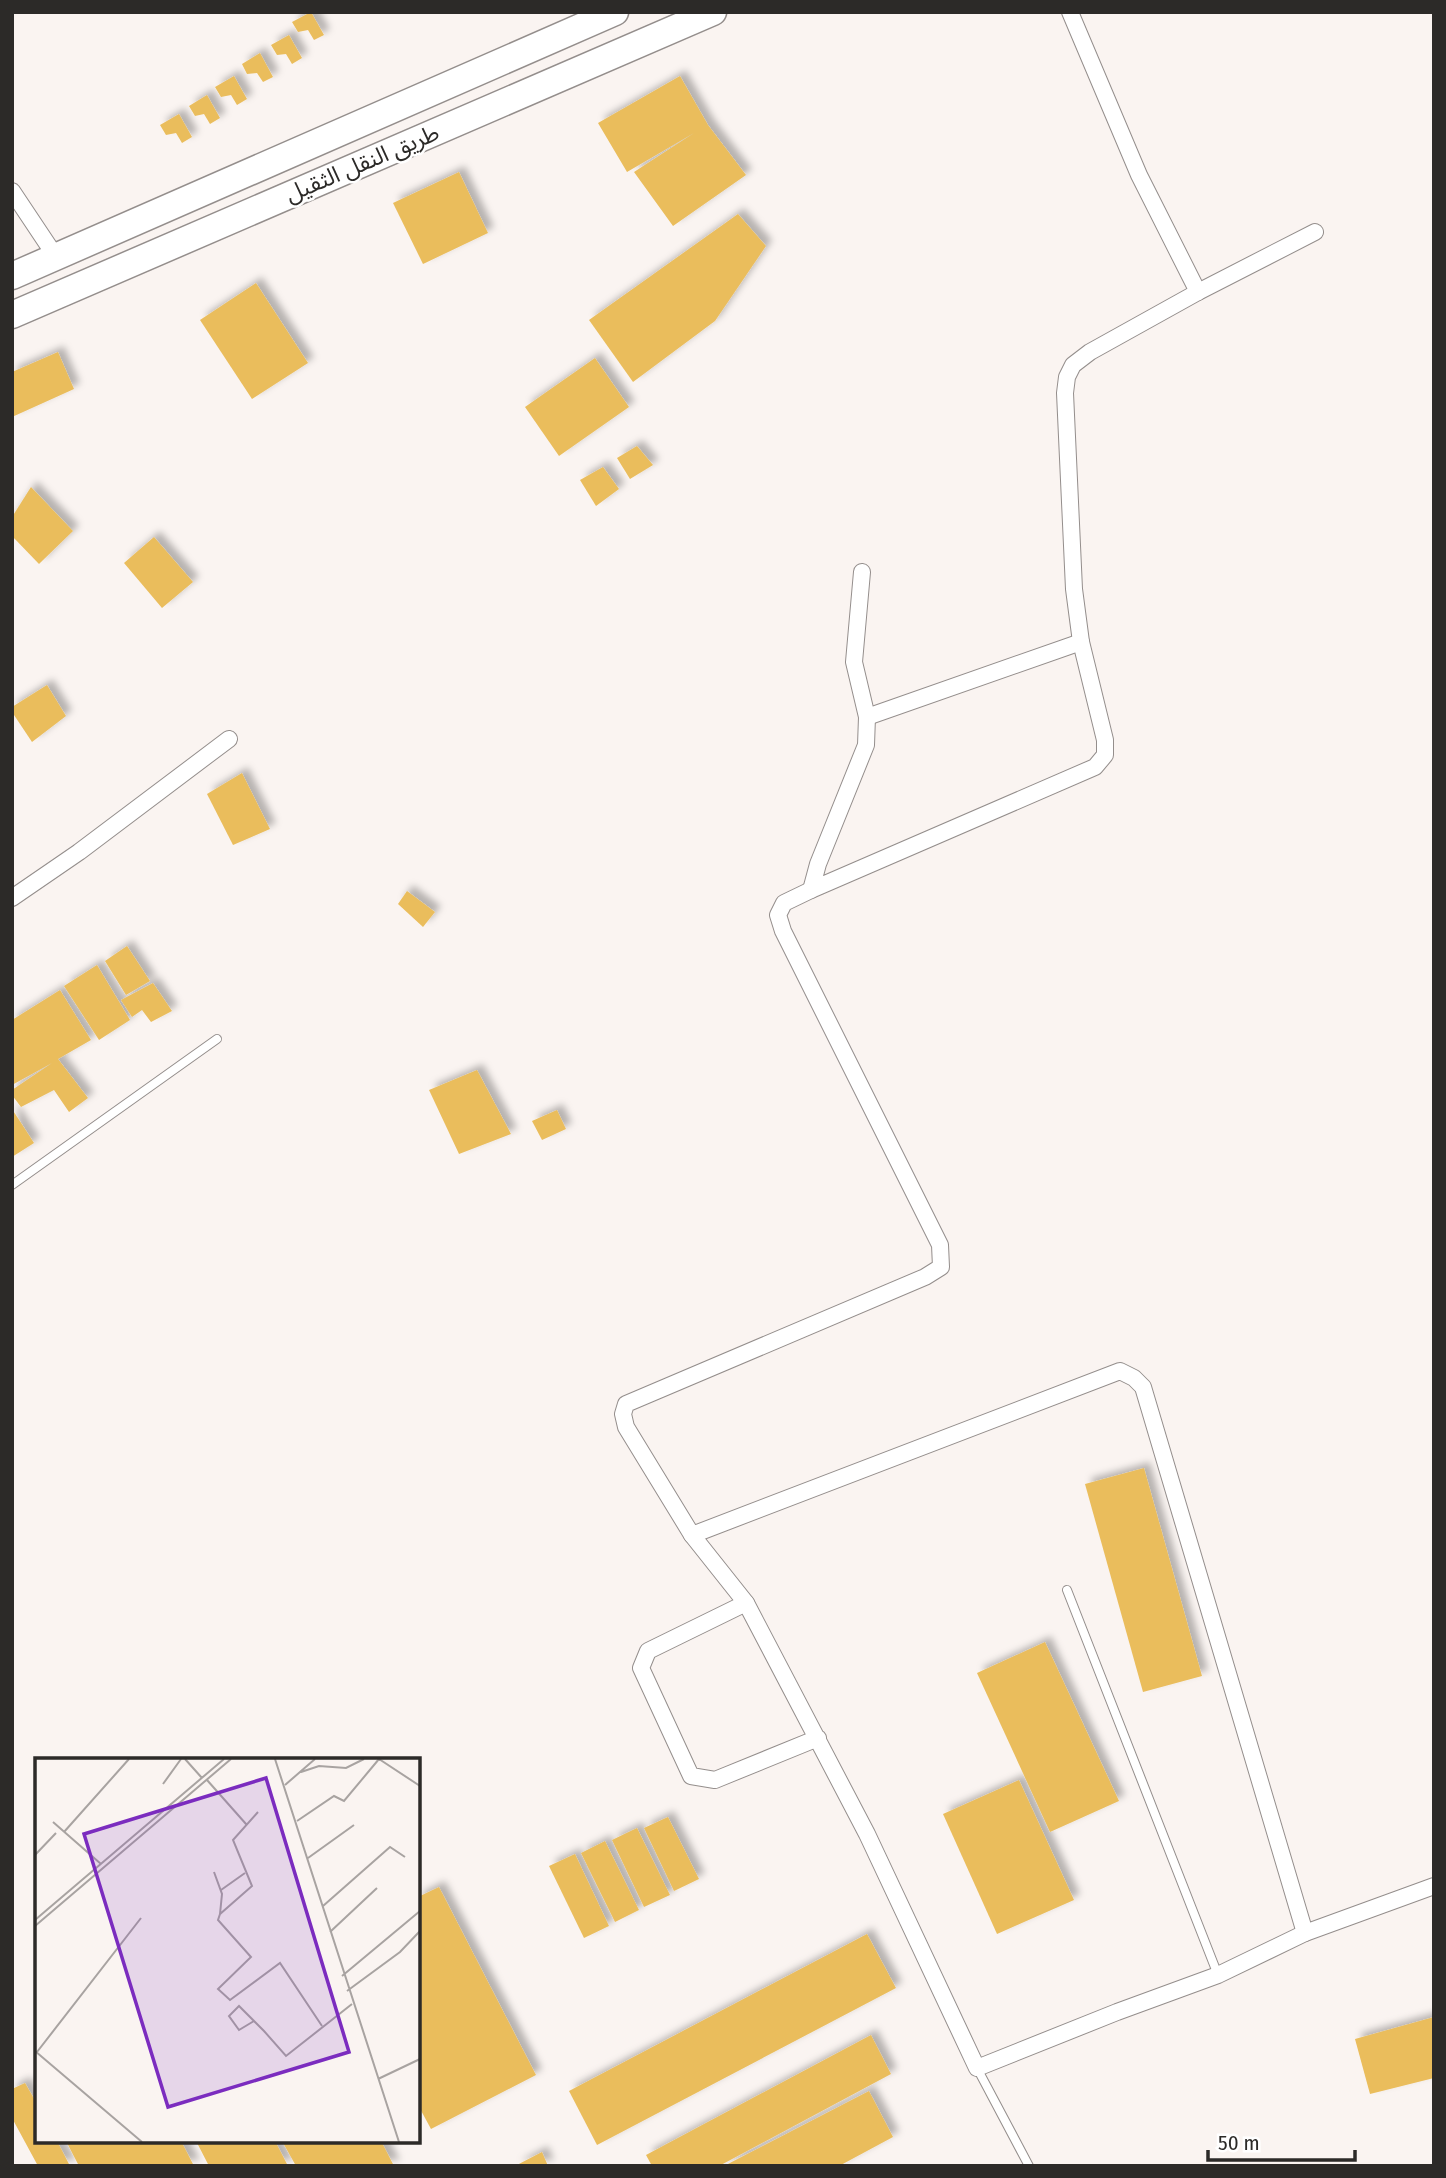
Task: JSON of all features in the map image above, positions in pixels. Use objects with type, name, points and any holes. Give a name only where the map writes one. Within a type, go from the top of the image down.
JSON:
[{"type":"highway","name":"طريق النقل الثقيل","points":[[12,276],[615,12]]},
{"type":"highway","name":"طريق النقل الثقيل","points":[[12,315],[713,12]]},
{"type":"street","points":[[1070,12],[1139,175],[1198,292]]},
{"type":"street","points":[[12,191],[56,257]]},
{"type":"street","points":[[1315,232],[1198,292],[1090,352],[1073,365],[1068,377],[1065,393],[1074,589],[1081,642],[1105,740],[1105,755],[1095,767],[784,902],[778,915],[783,931],[940,1245],[941,1267],[925,1277],[626,1404],[624,1414],[626,1427],[692,1535],[746,1603],[867,1834],[977,2068],[1219,1975],[1305,1933],[1434,1886]]},
{"type":"street","points":[[811,890],[818,864],[866,745],[867,717],[854,662],[862,572]]},
{"type":"street","points":[[867,717],[1081,642]]},
{"type":"street","points":[[12,898],[79,852],[229,739]]},
{"type":"street","points":[[692,1535],[1119,1371],[1134,1378],[1143,1387],[1305,1933]]},
{"type":"street","points":[[746,1603],[648,1651],[641,1668],[691,1776],[715,1780],[818,1738]]},
{"type":"lane","points":[[12,1185],[217,1039]]},
{"type":"lane","points":[[1067,1590],[1219,1975]]},
{"type":"lane","points":[[977,2068],[1029,2166]]},
{"type":"building","points":[[311,12],[324,35],[314,40],[308,30],[298,32],[292,22]]},
{"type":"building","points":[[289,35],[302,58],[292,64],[286,54],[277,55],[271,45]]},
{"type":"building","points":[[260,53],[273,77],[263,82],[257,73],[247,74],[242,64]]},
{"type":"building","points":[[234,76],[247,99],[237,105],[231,95],[221,97],[215,87]]},
{"type":"building","points":[[680,76],[708,125],[746,175],[673,226],[634,172],[694,133],[627,172],[598,123]]},
{"type":"building","points":[[207,95],[220,118],[210,124],[204,114],[195,116],[189,106]]},
{"type":"building","points":[[179,114],[192,137],[182,143],[176,133],[166,135],[160,125]]},
{"type":"building","points":[[459,172],[488,233],[423,264],[393,203]]},
{"type":"building","points":[[738,214],[766,246],[715,321],[633,382],[589,320]]},
{"type":"building","points":[[256,283],[308,363],[252,399],[200,320]]},
{"type":"building","points":[[58,352],[74,389],[12,417],[12,372]]},
{"type":"building","points":[[595,358],[629,407],[559,456],[525,407]]},
{"type":"building","points":[[637,446],[653,465],[630,479],[617,458]]},
{"type":"building","points":[[603,467],[619,489],[596,506],[580,480]]},
{"type":"building","points":[[31,487],[73,531],[39,564],[12,536],[12,517]]},
{"type":"building","points":[[154,537],[193,582],[162,608],[124,563]]},
{"type":"building","points":[[47,685],[66,716],[32,742],[12,712],[12,707]]},
{"type":"building","points":[[242,773],[270,829],[233,845],[207,794]]},
{"type":"building","points":[[407,891],[435,912],[423,927],[398,904]]},
{"type":"building","points":[[127,946],[150,981],[126,995],[105,961]]},
{"type":"building","points":[[97,965],[130,1020],[99,1040],[64,986]]},
{"type":"building","points":[[153,983],[172,1011],[151,1022],[142,1010],[132,1017],[121,1000]]},
{"type":"building","points":[[60,990],[91,1040],[58,1059],[88,1098],[69,1112],[54,1090],[21,1107],[12,1095],[12,1090],[52,1063],[12,1085],[12,1020]]},
{"type":"building","points":[[477,1070],[511,1134],[459,1154],[429,1090]]},
{"type":"building","points":[[12,1109],[34,1143],[12,1157]]},
{"type":"building","points":[[557,1110],[566,1129],[542,1140],[532,1121]]},
{"type":"building","points":[[1144,1468],[1202,1676],[1143,1692],[1085,1484]]},
{"type":"building","points":[[1045,1642],[1119,1801],[1050,1832],[977,1673]]},
{"type":"building","points":[[1019,1780],[1074,1900],[997,1934],[943,1814]]},
{"type":"building","points":[[668,1817],[699,1879],[674,1891],[644,1828]]},
{"type":"building","points":[[637,1828],[670,1895],[644,1907],[612,1840]]},
{"type":"building","points":[[605,1841],[639,1910],[615,1922],[581,1853]]},
{"type":"building","points":[[575,1854],[609,1926],[584,1938],[549,1866]]},
{"type":"building","points":[[439,1887],[536,2075],[431,2129],[420,2109],[420,1896]]},
{"type":"building","points":[[867,1934],[896,1988],[597,2145],[569,2091]]},
{"type":"building","points":[[1434,2017],[1434,2078],[1370,2094],[1355,2039]]},
{"type":"building","points":[[871,2035],[891,2074],[719,2166],[652,2166],[646,2155]]},
{"type":"building","points":[[25,2083],[35,2100],[35,2143],[58,2143],[70,2166],[38,2166],[12,2118],[12,2089]]},
{"type":"building","points":[[869,2091],[893,2137],[839,2166],[724,2166]]},
{"type":"building","points":[[67,2143],[182,2143],[194,2166],[79,2166]]},
{"type":"building","points":[[197,2143],[276,2143],[288,2166],[209,2166]]},
{"type":"building","points":[[283,2143],[382,2143],[394,2166],[296,2166]]},
{"type":"building","points":[[542,2152],[548,2166],[515,2166]]}]
